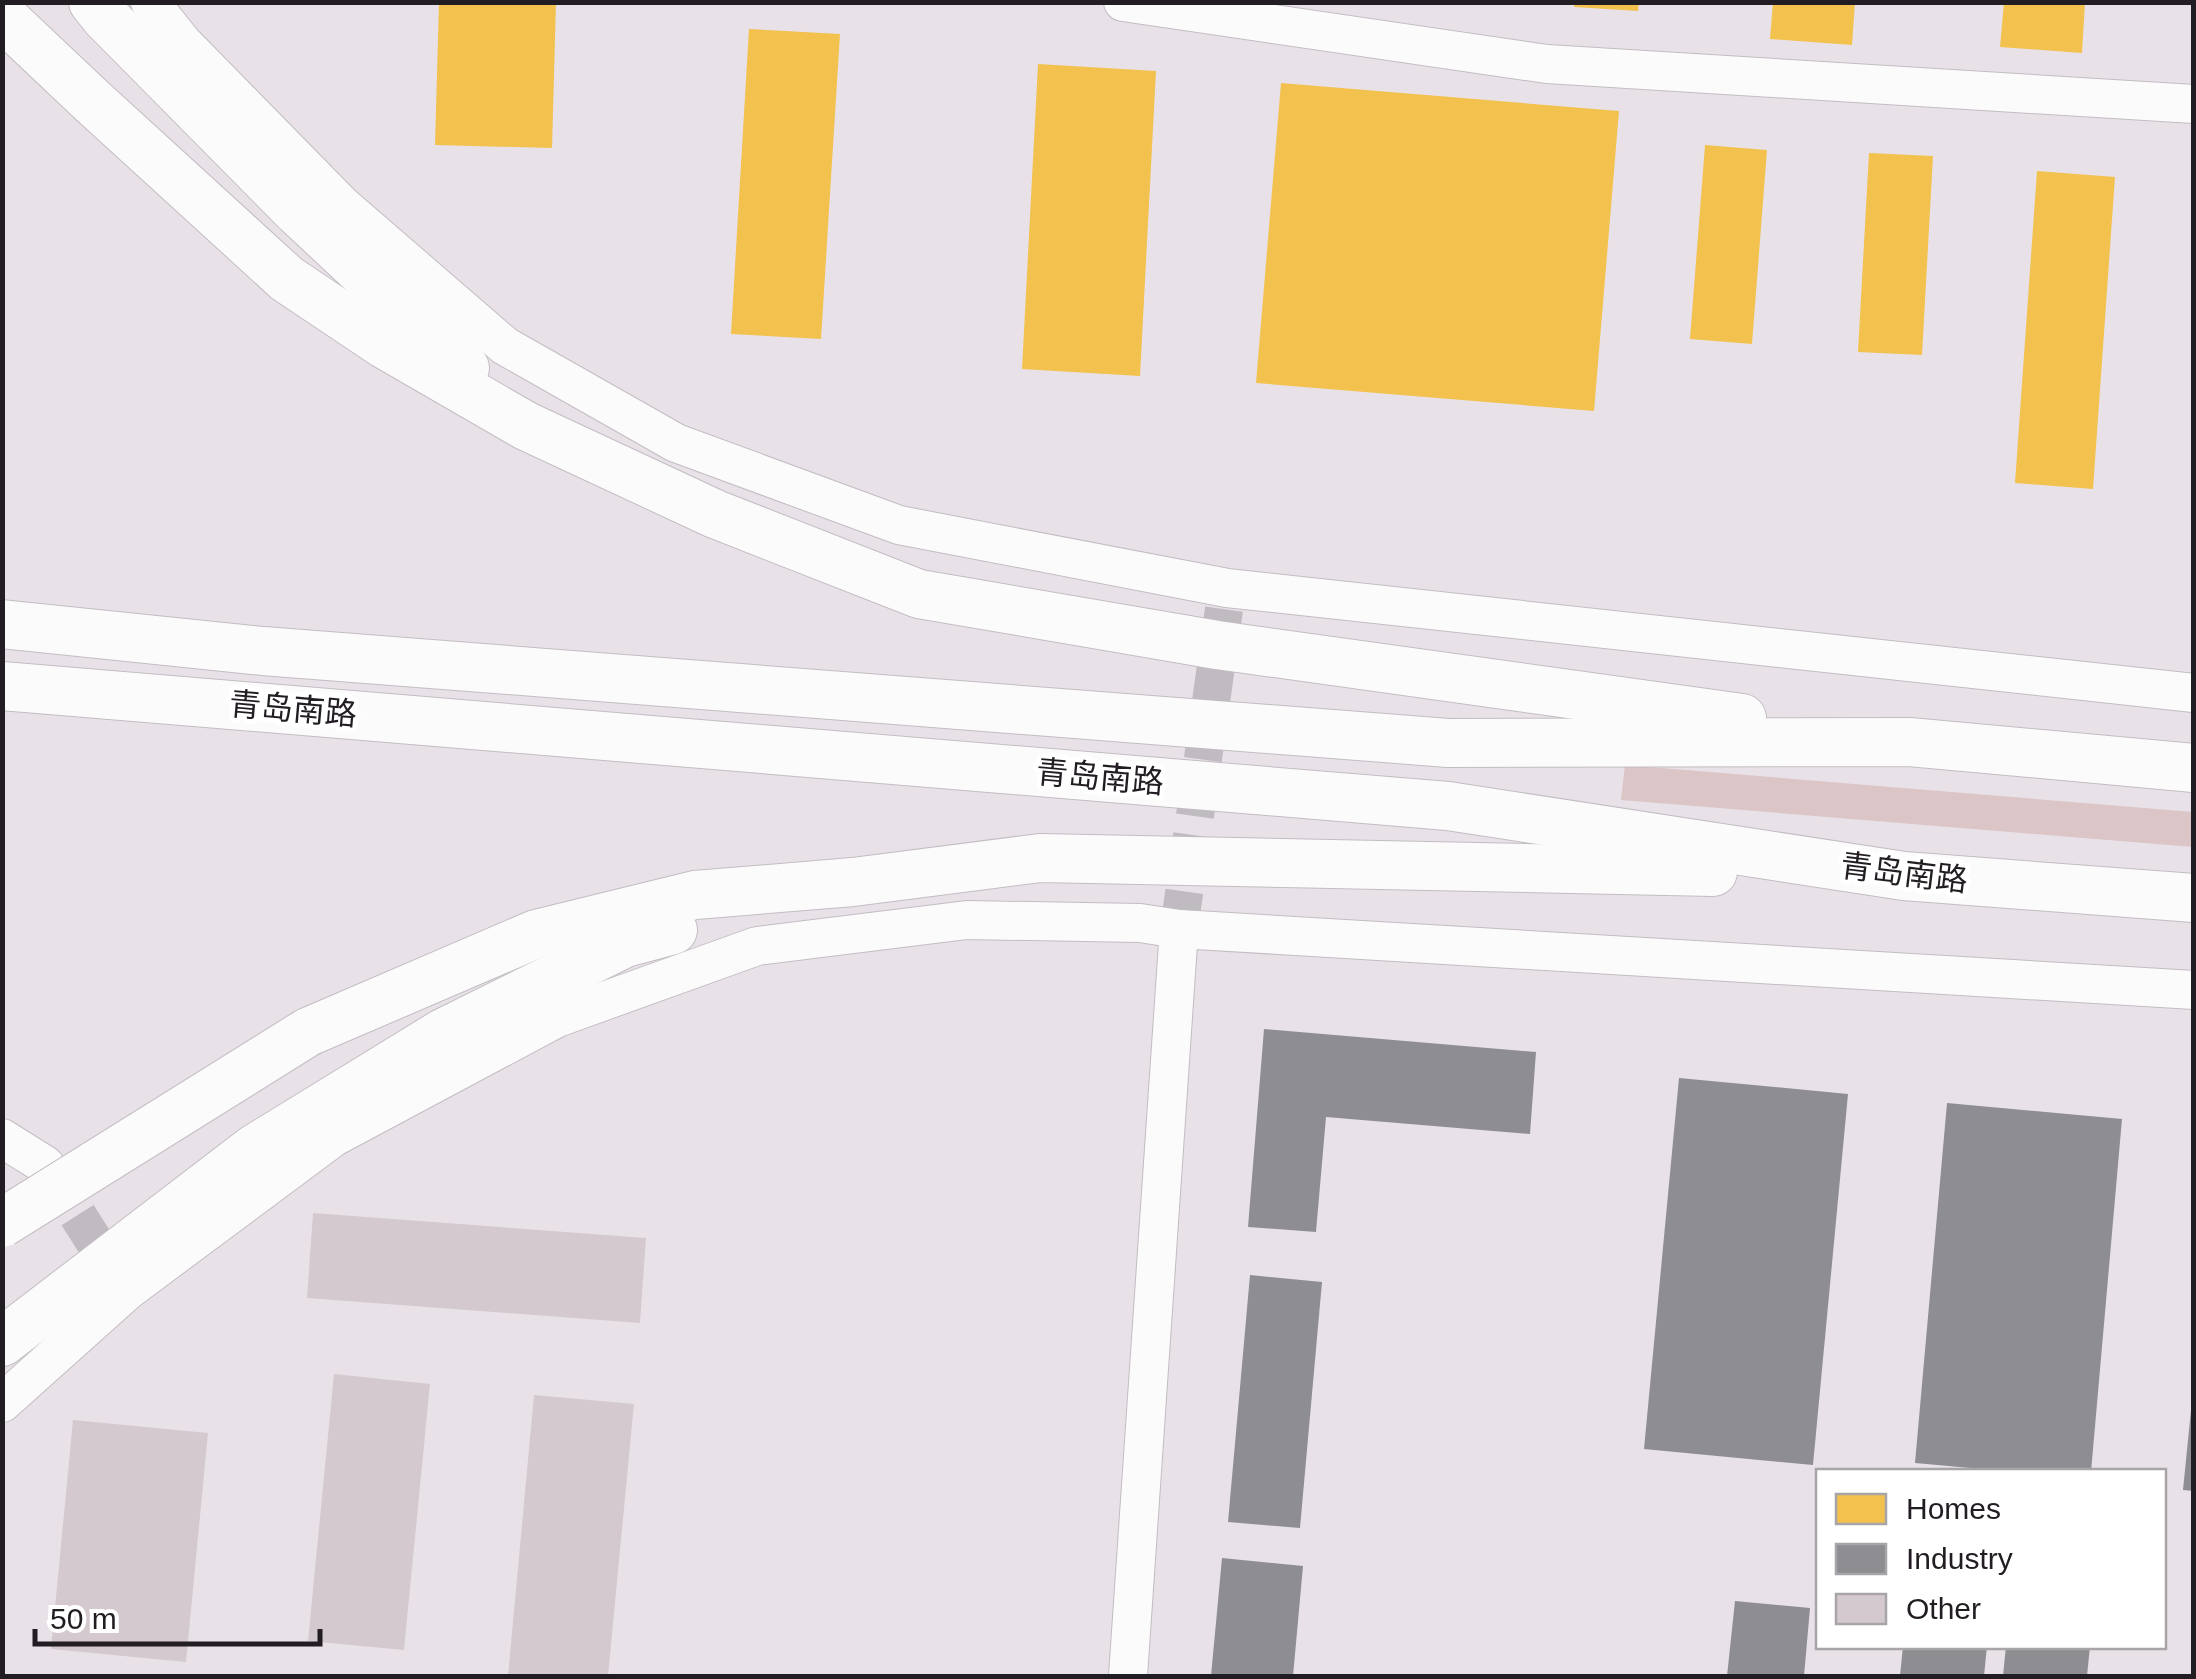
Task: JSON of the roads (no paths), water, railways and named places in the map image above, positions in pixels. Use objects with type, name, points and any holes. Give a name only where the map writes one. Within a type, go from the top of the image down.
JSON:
[{"type":"main road","points":[[93,2],[297,211],[526,426]]},
{"type":"main road","points":[[2,16],[287,279],[384,344],[526,426],[715,514],[919,594],[1216,645],[1909,742]]},
{"type":"main road","name":"青岛南路","points":[[2,624],[263,651],[1448,743],[1909,742],[2194,768]]},
{"type":"main road","name":"青岛南路","points":[[2,686],[1448,806],[1904,876],[2194,898]]},
{"type":"main road","points":[[2,1223],[308,1032],[536,934],[695,894],[852,882],[1040,858],[1904,876]]},
{"type":"main road","points":[[2,1342],[254,1148],[443,1033],[625,943],[852,882]]},
{"type":"street","points":[[150,2],[183,43],[343,206],[505,346],[676,443],[899,524],[1227,588],[2194,693]]},
{"type":"street","points":[[1123,2],[1547,64],[2194,104]]},
{"type":"street","points":[[2,1404],[126,1292],[334,1137],[556,1018],[757,946],[967,920],[1140,924],[2194,990]]},
{"type":"street","points":[[1128,1676],[1179,929]]},
{"type":"street","points":[[2,1138],[45,1165]]},
{"type":"tunnel","points":[[1179,929],[1227,588]]},
{"type":"tunnel","points":[[47,1167],[122,1285]]}]
